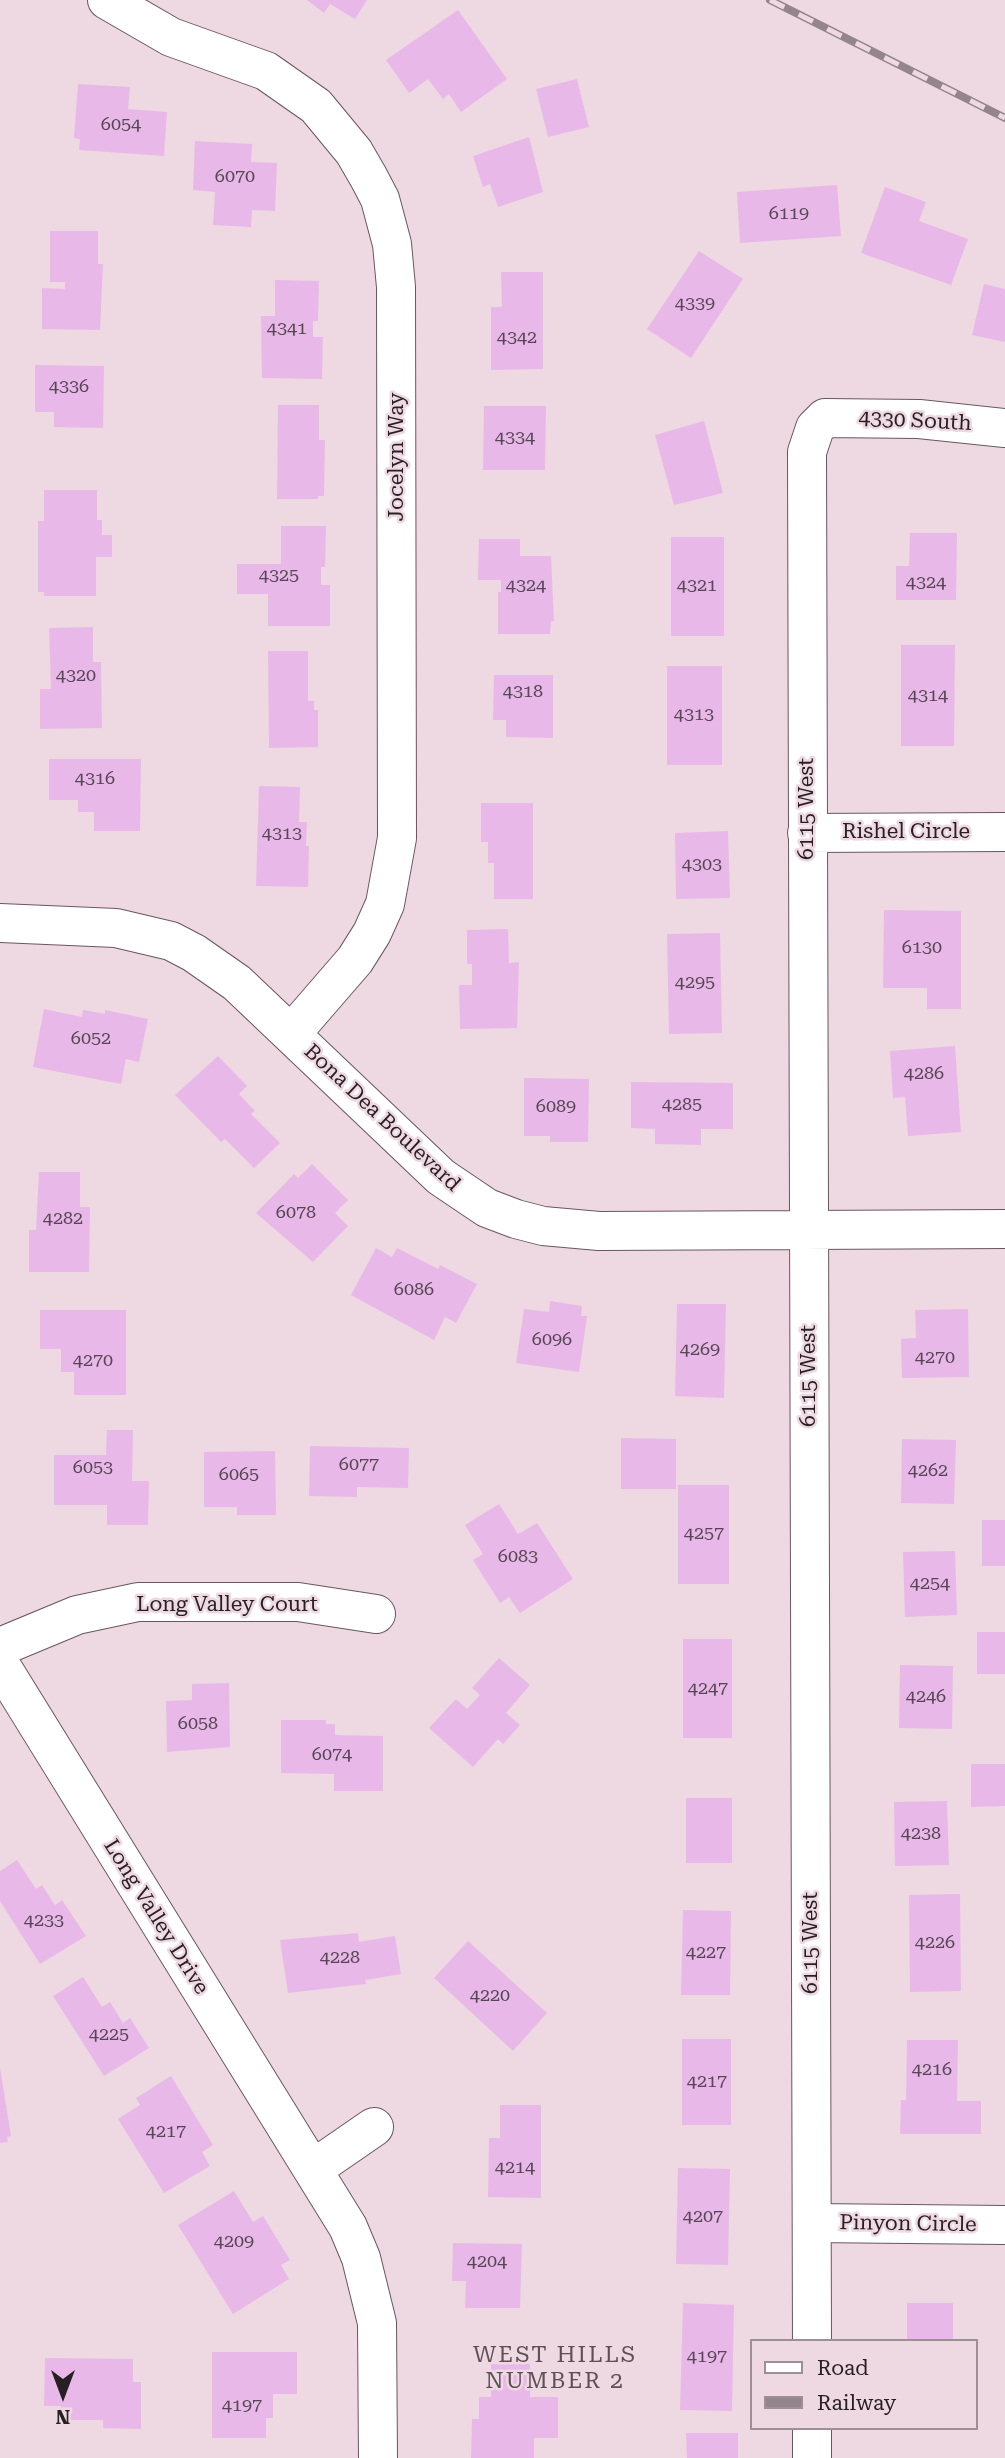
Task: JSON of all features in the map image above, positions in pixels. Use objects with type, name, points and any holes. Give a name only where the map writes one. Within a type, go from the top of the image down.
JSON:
[{"type":"street","name":"Jocelyn Way","points":[[107,0],[171,37],[266,71],[316,106],[343,136],[369,178],[380,199],[392,244],[396,287],[397,838],[390,883],[372,933],[355,960],[290,1034]]},
{"type":"street","name":"4330 South","points":[[825,418],[919,419],[1005,428]]},
{"type":"street","name":"6115 West","points":[[812,2339],[806,464],[809,440],[815,428],[825,418]]},
{"type":"street","name":"Rishel Circle","points":[[807,833],[1005,832]]},
{"type":"street","name":"Bona Dea Boulevard","points":[[0,923],[116,928],[171,942],[215,965],[441,1177],[487,1208],[506,1215],[544,1226],[599,1231],[1005,1229]]},
{"type":"street","name":"Long Valley Court","points":[[0,1647],[77,1615],[138,1602],[298,1602],[376,1614]]},
{"type":"street","name":"Long Valley Drive","points":[[0,1664],[348,2227],[371,2290],[377,2323],[378,2458]]},
{"type":"street","points":[[313,2169],[374,2127]]},
{"type":"street","name":"Pinyon Circle","points":[[811,2223],[1005,2225]]},
{"type":"street","points":[[812,2430],[812,2458]]},
{"type":"building","points":[[307,0],[367,0],[355,19],[330,4],[324,13]]},
{"type":"building","points":[[458,10],[507,79],[461,112],[449,94],[443,99],[428,79],[409,93],[386,60]]},
{"type":"building","points":[[577,79],[589,127],[548,137],[536,89]]},
{"type":"building","points":[[78,84],[130,87],[128,109],[167,112],[164,156],[79,150],[80,139],[74,138]]},
{"type":"building","points":[[529,137],[543,192],[498,207],[490,184],[483,187],[473,156]]},
{"type":"building","points":[[195,141],[252,144],[251,162],[277,163],[275,211],[252,210],[251,227],[213,225],[215,192],[193,190]]},
{"type":"building","points":[[837,185],[841,236],[740,243],[737,192]]},
{"type":"building","points":[[885,187],[926,202],[919,221],[968,239],[951,285],[861,253]]},
{"type":"building","points":[[50,231],[98,231],[98,264],[103,264],[100,330],[42,329],[42,288],[65,289],[65,282],[50,282]]},
{"type":"building","points":[[699,251],[743,279],[691,358],[647,329]]},
{"type":"building","points":[[501,272],[543,272],[543,369],[491,370],[491,307],[502,307]]},
{"type":"building","points":[[275,280],[319,281],[318,321],[313,321],[313,337],[323,337],[322,379],[262,378],[261,316],[275,316]]},
{"type":"building","points":[[984,284],[1005,289],[1005,342],[972,335]]},
{"type":"building","points":[[35,365],[104,366],[103,428],[54,427],[54,412],[35,412]]},
{"type":"building","points":[[278,405],[319,405],[319,440],[325,440],[324,496],[318,496],[318,499],[277,499]]},
{"type":"building","points":[[484,406],[546,406],[545,470],[483,470]]},
{"type":"building","points":[[704,421],[723,493],[674,505],[655,435]]},
{"type":"building","points":[[44,490],[97,490],[97,520],[102,520],[102,535],[112,535],[112,557],[96,557],[96,596],[44,596],[44,592],[38,592],[38,521],[44,521]]},
{"type":"building","points":[[281,526],[326,526],[325,567],[321,567],[321,585],[330,585],[330,626],[268,626],[268,594],[237,594],[237,564],[281,564]]},
{"type":"building","points":[[910,533],[957,533],[956,600],[896,600],[896,566],[909,566]]},
{"type":"building","points":[[671,537],[724,537],[724,636],[671,636]]},
{"type":"building","points":[[479,539],[520,539],[520,556],[551,556],[554,621],[551,621],[550,634],[498,634],[498,592],[501,592],[501,580],[478,580]]},
{"type":"building","points":[[93,627],[93,662],[101,662],[102,728],[40,729],[40,689],[51,689],[49,628]]},
{"type":"building","points":[[901,645],[955,645],[954,746],[901,746]]},
{"type":"building","points":[[268,651],[308,651],[308,701],[314,701],[314,710],[318,710],[318,747],[269,748]]},
{"type":"building","points":[[667,666],[722,666],[722,765],[667,765]]},
{"type":"building","points":[[494,675],[553,675],[553,738],[506,737],[506,720],[493,720]]},
{"type":"building","points":[[49,759],[141,759],[140,831],[94,831],[94,812],[78,812],[78,800],[49,800]]},
{"type":"building","points":[[259,786],[300,787],[299,822],[307,822],[306,846],[309,846],[308,887],[256,886]]},
{"type":"building","points":[[481,803],[533,803],[533,899],[494,899],[494,863],[488,863],[488,842],[481,842]]},
{"type":"building","points":[[728,831],[730,898],[676,899],[675,833]]},
{"type":"building","points":[[884,910],[961,911],[961,1009],[927,1009],[927,988],[883,988]]},
{"type":"building","points":[[508,929],[509,963],[519,962],[517,1028],[460,1029],[459,985],[472,985],[472,964],[467,964],[467,930]]},
{"type":"building","points":[[720,933],[722,1033],[669,1034],[667,934]]},
{"type":"building","points":[[44,1009],[82,1017],[83,1010],[105,1014],[105,1010],[148,1019],[139,1062],[126,1059],[121,1084],[33,1067]]},
{"type":"building","points":[[955,1046],[961,1132],[908,1136],[905,1097],[893,1098],[890,1051]]},
{"type":"building","points":[[218,1056],[247,1086],[239,1094],[255,1111],[251,1114],[280,1143],[254,1168],[225,1139],[221,1142],[175,1095]]},
{"type":"building","points":[[524,1078],[589,1079],[588,1142],[550,1142],[550,1136],[524,1136]]},
{"type":"building","points":[[631,1082],[733,1083],[733,1129],[701,1129],[701,1145],[655,1144],[655,1129],[631,1128]]},
{"type":"building","points":[[312,1164],[348,1200],[335,1213],[348,1226],[313,1262],[256,1213],[294,1174],[298,1178]]},
{"type":"building","points":[[39,1172],[80,1172],[80,1207],[90,1207],[89,1272],[29,1272],[29,1230],[36,1230]]},
{"type":"building","points":[[376,1248],[392,1257],[397,1248],[438,1269],[440,1265],[477,1284],[456,1323],[445,1317],[434,1340],[351,1295]]},
{"type":"building","points":[[550,1301],[582,1306],[581,1316],[587,1316],[579,1372],[516,1363],[524,1309],[549,1312]]},
{"type":"building","points":[[677,1304],[726,1304],[724,1398],[675,1396]]},
{"type":"building","points":[[968,1309],[969,1377],[902,1378],[901,1339],[916,1338],[915,1310]]},
{"type":"building","points":[[40,1310],[126,1310],[126,1395],[74,1395],[74,1372],[61,1372],[61,1349],[40,1349]]},
{"type":"building","points":[[107,1430],[133,1430],[132,1481],[149,1481],[148,1525],[107,1525],[107,1505],[54,1505],[54,1455],[106,1455]]},
{"type":"building","points":[[621,1438],[676,1439],[676,1489],[621,1489]]},
{"type":"building","points":[[902,1439],[956,1440],[954,1504],[901,1503]]},
{"type":"building","points":[[310,1446],[409,1448],[408,1488],[357,1487],[357,1497],[309,1496]]},
{"type":"building","points":[[275,1451],[276,1515],[237,1515],[237,1507],[204,1507],[204,1452]]},
{"type":"building","points":[[678,1485],[729,1485],[729,1584],[678,1584]]},
{"type":"building","points":[[499,1504],[518,1534],[537,1523],[573,1579],[520,1613],[509,1597],[500,1603],[473,1560],[483,1554],[465,1525]]},
{"type":"building","points":[[982,1520],[1005,1520],[1005,1566],[982,1566]]},
{"type":"building","points":[[955,1551],[957,1615],[905,1617],[903,1552]]},
{"type":"building","points":[[977,1632],[1005,1632],[1005,1674],[977,1674]]},
{"type":"building","points":[[683,1639],[732,1639],[732,1738],[683,1738]]},
{"type":"building","points":[[499,1658],[530,1685],[506,1713],[520,1725],[503,1744],[498,1739],[473,1767],[429,1728],[456,1699],[467,1709],[480,1695],[472,1688]]},
{"type":"building","points":[[900,1665],[953,1666],[952,1729],[899,1728]]},
{"type":"building","points":[[229,1683],[230,1747],[167,1752],[166,1701],[192,1700],[192,1684]]},
{"type":"building","points":[[281,1720],[326,1720],[326,1724],[335,1724],[335,1735],[383,1736],[383,1791],[334,1791],[334,1774],[281,1773]]},
{"type":"building","points":[[971,1764],[1005,1764],[1005,1806],[971,1807]]},
{"type":"building","points":[[686,1798],[732,1798],[732,1863],[686,1863]]},
{"type":"building","points":[[947,1801],[949,1865],[895,1866],[894,1802]]},
{"type":"building","points":[[17,1860],[36,1889],[42,1885],[55,1905],[62,1900],[86,1936],[40,1964],[0,1901],[0,1871]]},
{"type":"building","points":[[960,1894],[961,1991],[910,1992],[909,1895]]},
{"type":"building","points":[[683,1910],[731,1911],[730,1995],[681,1995]]},
{"type":"building","points":[[358,1933],[359,1942],[395,1936],[401,1974],[365,1980],[366,1984],[288,1993],[280,1940]]},
{"type":"building","points":[[468,1941],[547,2013],[513,2051],[434,1978]]},
{"type":"building","points":[[83,1977],[102,2007],[110,2002],[123,2023],[130,2018],[149,2048],[104,2076],[53,1996]]},
{"type":"building","points":[[682,2039],[731,2039],[731,2125],[682,2125]]},
{"type":"building","points":[[907,2040],[958,2040],[957,2101],[981,2101],[981,2134],[900,2134],[901,2100],[906,2100]]},
{"type":"building","points":[[0,2068],[11,2136],[7,2137],[8,2142],[0,2143]]},
{"type":"building","points":[[171,2076],[213,2145],[202,2152],[210,2166],[164,2193],[118,2119],[140,2105],[136,2098]]},
{"type":"building","points":[[500,2105],[541,2105],[541,2198],[488,2197],[489,2138],[500,2138]]},
{"type":"building","points":[[678,2168],[730,2169],[728,2265],[676,2264]]},
{"type":"building","points":[[234,2191],[253,2222],[263,2216],[290,2260],[281,2265],[289,2279],[233,2314],[178,2225]]},
{"type":"building","points":[[453,2243],[522,2244],[520,2308],[465,2308],[466,2281],[452,2281]]},
{"type":"building","points":[[683,2303],[734,2305],[732,2411],[680,2410]]},
{"type":"building","points":[[907,2303],[953,2303],[953,2339],[907,2339]]},
{"type":"building","points":[[212,2352],[297,2352],[297,2394],[273,2394],[273,2418],[266,2418],[266,2438],[212,2438]]},
{"type":"building","points":[[45,2358],[133,2359],[133,2382],[141,2382],[141,2429],[103,2428],[103,2420],[61,2420],[61,2406],[44,2406]]},
{"type":"building","points":[[491,2364],[530,2364],[530,2397],[558,2397],[558,2438],[534,2438],[534,2458],[471,2458],[472,2419],[479,2419],[479,2397],[491,2397]]},
{"type":"building","points":[[686,2433],[738,2433],[738,2458],[687,2458]]},
{"type":"railway","points":[[770,0],[1005,118]]},
{"type":"district","name":"WEST HILLS NUMBER 2","points":[[555,2368]]}]
